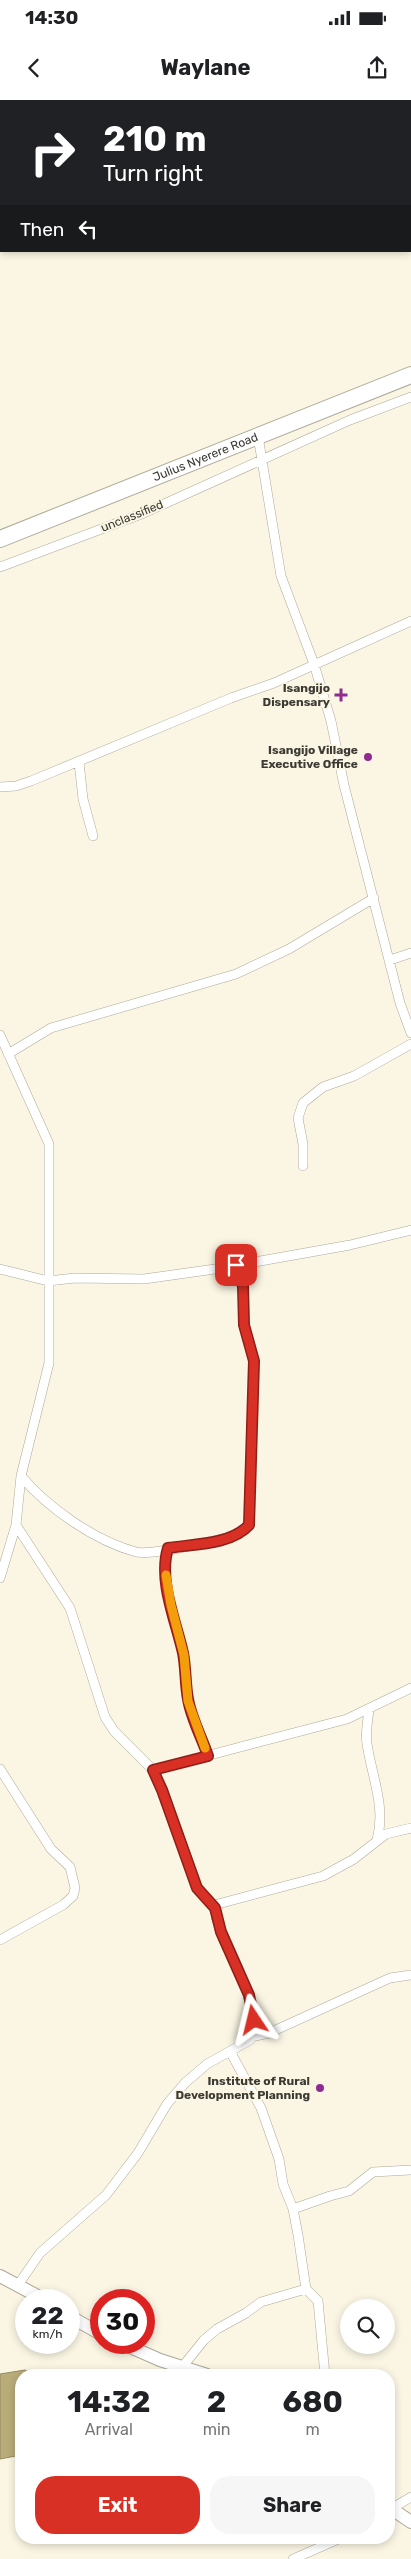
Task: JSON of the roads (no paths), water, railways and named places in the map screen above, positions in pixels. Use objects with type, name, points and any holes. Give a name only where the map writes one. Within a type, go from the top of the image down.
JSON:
[{"type":"highway","name":"Julius Nyerere Road","points":[[0,539],[411,375]]},
{"type":"street","name":"unclassified","points":[[0,567],[144,513],[350,420],[411,397]]},
{"type":"street","points":[[258,436],[281,576],[314,664],[331,721],[344,785],[400,1003],[411,1033]]},
{"type":"street","points":[[0,787],[16,786],[79,762],[231,698],[274,683],[314,664],[358,647],[411,621]]},
{"type":"street","points":[[79,762],[83,799],[93,836]]},
{"type":"street","points":[[8,1054],[51,1028],[236,974],[289,949],[374,898]]},
{"type":"street","points":[[390,960],[411,953]]},
{"type":"street","points":[[0,1035],[49,1144],[49,1363],[20,1476],[16,1525],[0,1578]]},
{"type":"street","points":[[303,1166],[303,1144],[298,1118],[303,1103],[323,1087],[354,1076],[411,1044]]},
{"type":"street","points":[[0,1269],[48,1281],[75,1278],[144,1279],[236,1265],[350,1244],[411,1230]]},
{"type":"street","points":[[20,1476],[35,1492],[77,1526],[137,1552],[194,1546],[242,1533],[249,1525],[254,1361],[244,1325],[243,1286],[236,1265]]},
{"type":"street","points":[[16,1525],[70,1608],[80,1635],[99,1704],[105,1717],[114,1731],[153,1770],[197,1888],[215,1908],[221,1932],[252,2005],[254,2029],[247,2044],[207,2064],[185,2083],[167,2104],[138,2153],[106,2195],[40,2253],[18,2285]]},
{"type":"street","points":[[168,1548],[165,1558],[166,1571],[171,1605],[184,1655],[188,1701],[208,1756]]},
{"type":"street","points":[[153,1770],[347,1719],[411,1688]]},
{"type":"street","points":[[369,1709],[367,1744],[378,1790],[381,1819],[377,1840]]},
{"type":"street","points":[[0,1769],[51,1849],[70,1867],[75,1888],[73,1896],[64,1905],[0,1940]]},
{"type":"street","points":[[215,1908],[221,1901],[279,1889],[323,1876],[354,1859],[386,1834],[411,1828]]},
{"type":"street","points":[[251,2037],[269,2033],[390,1978],[411,1976]]},
{"type":"street","points":[[231,2052],[261,2108],[279,2159],[283,2184],[293,2209],[306,2288],[318,2301],[324,2369]]},
{"type":"street","points":[[293,2209],[330,2196],[349,2192],[373,2172],[411,2170]]},
{"type":"street","points":[[0,2276],[25,2289]]},
{"type":"street","points":[[183,2366],[204,2340],[217,2329],[246,2313],[261,2302],[306,2288]]},
{"type":"street","points":[[146,2354],[191,2369]]},
{"type":"street","points":[[395,2505],[411,2497]]},
{"type":"street","points":[[395,2512],[411,2522]]},
{"type":"street","points":[[293,2559],[327,2544]]},
{"type":"place","name":"Isangijo Dispensary","points":[[341,695]]},
{"type":"place","name":"Isangijo Village Executive Office","points":[[368,757]]},
{"type":"place","name":"Institute of Rural Development Planning","points":[[320,2088]]}]
